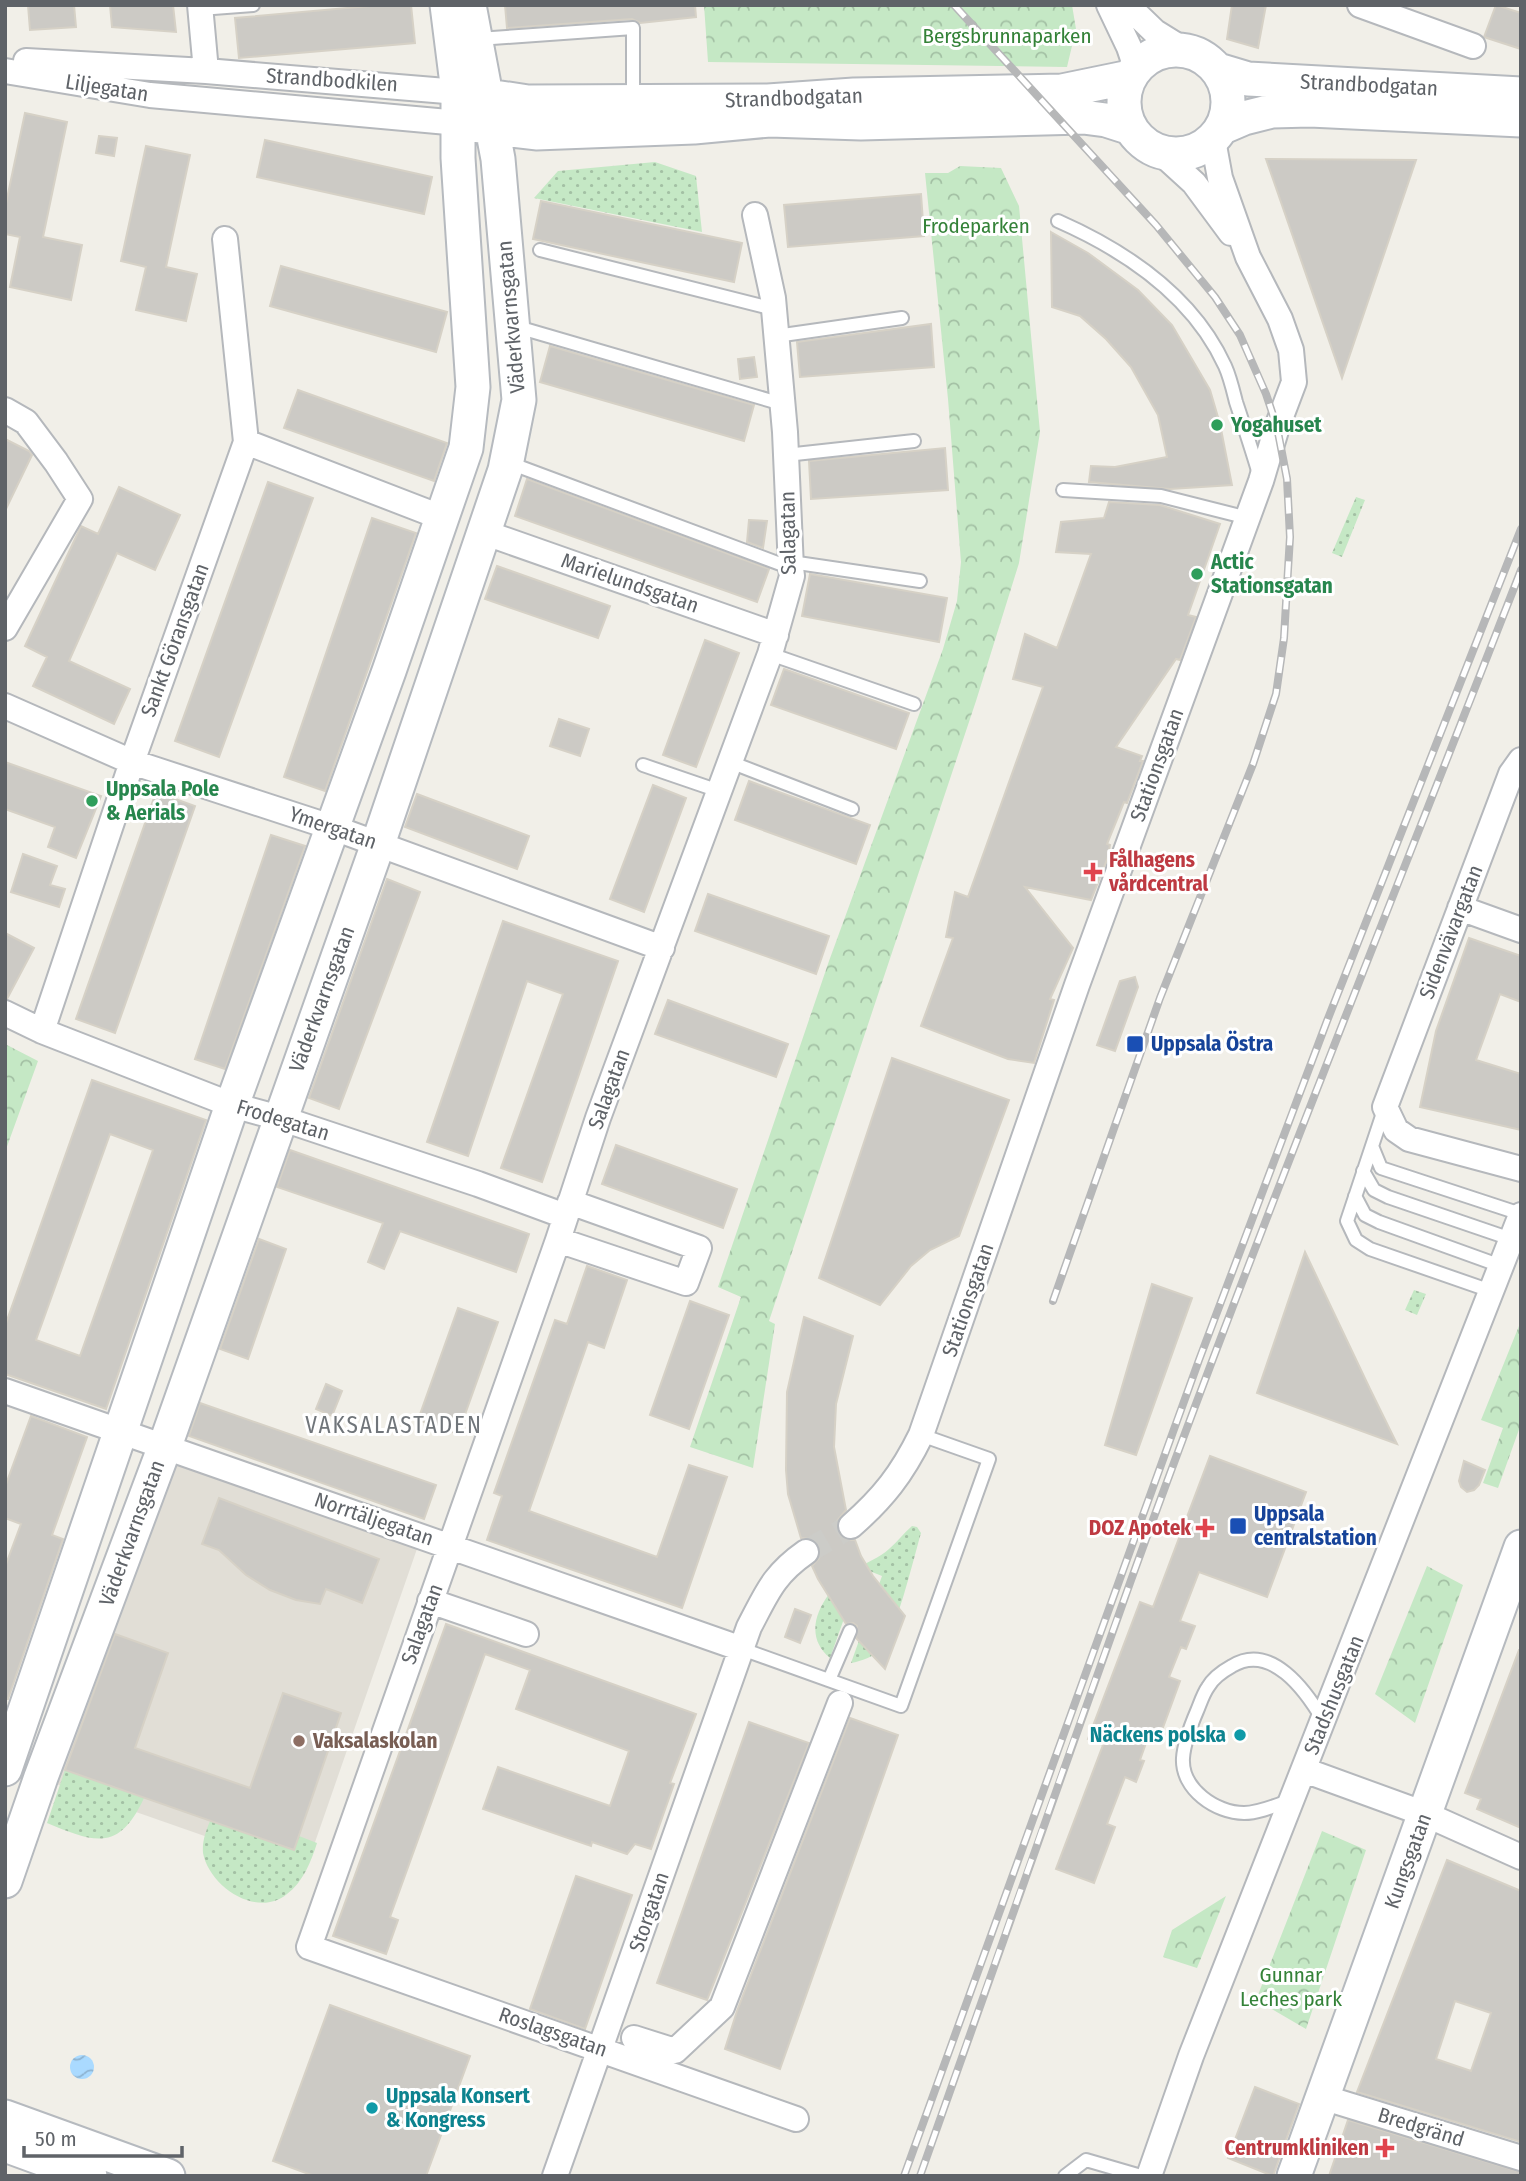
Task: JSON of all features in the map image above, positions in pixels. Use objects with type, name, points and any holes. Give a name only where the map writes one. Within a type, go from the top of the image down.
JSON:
[{"type":"main road","points":[[447,5],[468,103]]},
{"type":"main road","points":[[468,103],[474,39],[469,5]]},
{"type":"main road","points":[[1184,50],[1200,55],[1218,70],[1225,83],[1229,103],[1218,134],[1197,150],[1179,155],[1160,152],[1143,143],[1131,128],[1124,102],[1133,72],[1153,55],[1184,50]]},
{"type":"main road","name":"Strandbodgatan","points":[[1218,70],[1248,79],[1521,94]]},
{"type":"main road","name":"Strandbodgatan","points":[[468,103],[768,101],[854,95],[1062,91],[1133,72]]},
{"type":"main road","name":"Strandbodgatan","points":[[468,103],[492,128],[536,133],[694,127],[770,120],[861,124],[1083,117],[1131,128]]},
{"type":"main road","name":"Väderkvarnsgatan","points":[[7,1761],[232,1105],[334,828],[466,447],[473,387],[457,158],[468,103]]},
{"type":"main road","name":"Strandbodgatan","points":[[1218,134],[1244,118],[1272,111],[1310,110],[1521,120]]},
{"type":"main road","name":"Väderkvarnsgatan","points":[[5,1881],[41,1777],[165,1446],[378,844],[507,462],[519,400],[498,159],[492,128]]},
{"type":"main road","name":"Kungsgatan","points":[[1294,2176],[1521,1547]]},
{"type":"main road","points":[[5,2117],[168,2176]]},
{"type":"main road","points":[[5,2145],[90,2176]]},
{"type":"street","points":[[1109,5],[1129,47],[1133,72]]},
{"type":"street","points":[[1127,5],[1155,32],[1184,50]]},
{"type":"street","points":[[1360,5],[1473,46]]},
{"type":"street","points":[[200,7],[206,71]]},
{"type":"street","name":"Liljegatan","points":[[5,59],[206,71]]},
{"type":"street","name":"Liljegatan","points":[[5,71],[150,95],[209,101]]},
{"type":"street","name":"Strandbodkilen","points":[[206,71],[468,103]]},
{"type":"street","name":"Strandbodkilen","points":[[209,101],[468,103]]},
{"type":"street","name":"Stationsgatan","points":[[851,1526],[874,1506],[892,1485],[907,1465],[921,1435],[1077,985],[1261,481],[1294,382],[1291,350],[1280,320],[1248,257],[1220,178],[1218,134]]},
{"type":"street","name":"Stationsgatan","points":[[1160,152],[1194,183],[1248,257]]},
{"type":"street","name":"Salagatan","points":[[309,1947],[558,1240],[598,1118],[773,645],[792,576],[786,455],[774,309],[755,215]]},
{"type":"street","name":"Sankt Göransgatan","points":[[41,1031],[132,762],[246,442],[225,239]]},
{"type":"street","points":[[5,410],[26,422],[80,499],[5,628]]},
{"type":"street","points":[[246,442],[443,518]]},
{"type":"street","name":"Marielundsgatan","points":[[483,532],[773,645]]},
{"type":"street","name":"Ymergatan","points":[[5,706],[132,762],[334,828],[662,948]]},
{"type":"street","name":"Sidenvävargatan","points":[[1385,1107],[1511,774],[1521,761]]},
{"type":"street","points":[[1460,908],[1521,930]]},
{"type":"street","name":"Frodegatan","points":[[5,1013],[41,1031],[232,1105],[280,1118],[478,1184],[699,1248],[686,1283],[558,1240]]},
{"type":"street","points":[[1385,1107],[1396,1130],[1409,1139],[1521,1169]]},
{"type":"street","name":"Stadshusgatan","points":[[1149,2176],[1191,2056],[1521,1215]]},
{"type":"street","name":"Norrtäljegatan","points":[[5,1391],[742,1649]]},
{"type":"street","points":[[742,1649],[771,1585],[784,1567],[806,1552]]},
{"type":"street","points":[[430,1601],[526,1634]]},
{"type":"street","name":"Storgatan","points":[[555,2176],[742,1649]]},
{"type":"street","points":[[634,2038],[675,2051],[722,2007],[840,1703]]},
{"type":"street","points":[[7,1761],[41,1777]]},
{"type":"street","points":[[1304,1770],[1426,1814],[1521,1857]]},
{"type":"street","name":"Roslagsgatan","points":[[309,1947],[796,2119]]},
{"type":"street","name":"Bredgränd","points":[[1322,2097],[1521,2158]]},
{"type":"lane","points":[[200,7],[253,5]]},
{"type":"lane","points":[[474,39],[633,28],[633,103]]},
{"type":"lane","points":[[1058,220],[1128,256],[1165,287],[1196,319],[1225,366],[1261,481]]},
{"type":"lane","points":[[540,250],[774,309]]},
{"type":"lane","points":[[776,336],[902,318]]},
{"type":"lane","points":[[512,325],[782,404]]},
{"type":"lane","points":[[786,455],[914,441]]},
{"type":"lane","points":[[507,462],[791,565],[920,581]]},
{"type":"lane","points":[[1063,490],[1161,496],[1248,517]]},
{"type":"lane","points":[[773,645],[914,704]]},
{"type":"lane","points":[[730,762],[852,809]]},
{"type":"lane","points":[[643,765],[719,791]]},
{"type":"lane","points":[[1385,1107],[1347,1221],[1356,1240],[1370,1249],[1491,1291]]},
{"type":"lane","points":[[1372,1146],[1381,1167],[1521,1215]]},
{"type":"lane","points":[[1363,1171],[1374,1190],[1388,1197],[1511,1240]]},
{"type":"lane","points":[[1355,1196],[1365,1215],[1372,1219],[1501,1266]]},
{"type":"lane","points":[[742,1649],[901,1706],[989,1459],[921,1435]]},
{"type":"lane","points":[[829,1680],[850,1630]]},
{"type":"lane","points":[[1291,1800],[1246,1813],[1224,1810],[1203,1798],[1184,1769],[1183,1757],[1192,1723],[1208,1687],[1216,1677],[1237,1663],[1259,1660],[1273,1665],[1294,1680],[1323,1720]]},
{"type":"lane","points":[[1065,2176],[1086,2160],[1141,2176]]},
{"type":"shaded area","points":[[169,1458],[418,1546],[305,1871],[56,1784]]},
{"type":"green space","name":"Bergsbrunnaparken","points":[[704,5],[1072,5],[1076,29],[1067,67],[708,62]]},
{"type":"green space","points":[[655,162],[696,176],[702,232],[534,198],[558,171]]},
{"type":"green space","name":"Frodeparken","points":[[960,166],[1001,168],[1019,206],[1040,432],[1019,563],[976,701],[769,1321],[775,1324],[753,1468],[690,1447],[741,1297],[718,1287],[829,961],[943,649],[957,601],[961,562],[925,173],[948,173]]},
{"type":"green space","points":[[1356,497],[1365,500],[1342,557],[1332,553]]},
{"type":"green space","points":[[5,1044],[38,1061],[5,1152]]},
{"type":"green space","points":[[1414,1290],[1426,1294],[1417,1315],[1405,1310]]},
{"type":"green space","points":[[1521,1321],[1521,1424],[1498,1488],[1483,1483],[1503,1428],[1481,1420]]},
{"type":"green space","points":[[912,1526],[917,1527],[921,1533],[887,1641],[874,1654],[851,1663],[882,1576],[862,1568],[830,1658],[820,1647],[816,1635],[816,1622],[827,1598],[845,1577],[885,1552]]},
{"type":"green space","points":[[1427,1566],[1463,1585],[1415,1723],[1375,1694]]},
{"type":"green space","points":[[65,1770],[144,1798],[125,1828],[115,1835],[92,1838],[64,1830],[47,1823]]},
{"type":"green space","points":[[210,1821],[293,1850],[299,1836],[317,1843],[302,1878],[293,1889],[275,1901],[249,1901],[224,1887],[207,1865],[203,1844]]},
{"type":"green space","name":"Gunnar Leches park","points":[[1322,1831],[1366,1850],[1306,2029],[1256,2000]]},
{"type":"green space","points":[[1226,1896],[1197,1968],[1163,1957],[1172,1930]]},
{"type":"water","points":[[82,2055],[91,2058],[94,2067],[91,2076],[82,2079],[73,2076],[70,2067],[73,2058]]},
{"type":"building","points":[[28,5],[74,5],[76,27],[30,30]]},
{"type":"building","points":[[110,5],[173,5],[176,32],[112,27]]},
{"type":"building","points":[[381,5],[411,5],[415,43],[239,58],[235,18]]},
{"type":"building","points":[[505,5],[695,5],[696,17],[640,23],[632,19],[507,28]]},
{"type":"building","points":[[1232,5],[1266,5],[1258,48],[1227,39]]},
{"type":"building","points":[[1496,5],[1521,13],[1521,49],[1484,37]]},
{"type":"building","points":[[25,113],[67,122],[43,237],[82,245],[71,300],[10,287],[20,237],[5,234],[5,208]]},
{"type":"building","points":[[99,136],[117,138],[114,156],[96,153]]},
{"type":"building","points":[[265,140],[432,177],[424,214],[257,177]]},
{"type":"building","points":[[146,146],[190,155],[166,267],[197,274],[186,321],[136,310],[146,267],[121,261]]},
{"type":"building","points":[[1266,159],[1416,160],[1342,378]]},
{"type":"building","points":[[921,194],[924,236],[788,247],[784,205]]},
{"type":"building","points":[[541,201],[742,243],[734,282],[533,239]]},
{"type":"building","points":[[1051,232],[1088,253],[1138,290],[1172,325],[1210,390],[1232,485],[1170,489],[1089,482],[1091,466],[1115,467],[1167,457],[1158,415],[1131,367],[1106,339],[1080,316],[1052,307]]},
{"type":"building","points":[[281,266],[447,312],[436,352],[270,306]]},
{"type":"building","points":[[931,324],[934,367],[800,377],[797,342]]},
{"type":"building","points":[[550,346],[754,405],[744,441],[540,382]]},
{"type":"building","points":[[754,357],[757,377],[740,379],[738,359]]},
{"type":"building","points":[[298,390],[447,443],[434,481],[284,428]]},
{"type":"building","points":[[5,439],[32,455],[5,511]]},
{"type":"building","points":[[945,448],[948,490],[811,499],[809,461]]},
{"type":"building","points":[[527,479],[769,569],[757,602],[515,516]]},
{"type":"building","points":[[268,482],[313,498],[219,757],[175,741]]},
{"type":"building","points":[[119,487],[180,515],[155,570],[117,553],[69,661],[130,689],[114,724],[33,686],[47,657],[25,646],[81,526],[98,534]]},
{"type":"building","points":[[1109,502],[1160,505],[1220,524],[1188,615],[1196,617],[1180,660],[1176,659],[1116,747],[1142,756],[1140,761],[1143,761],[1107,844],[1110,845],[1108,857],[1091,900],[1025,887],[1073,948],[1050,999],[1054,1000],[1034,1063],[1008,1059],[921,1026],[953,938],[946,937],[955,892],[968,897],[1043,687],[1013,679],[1025,634],[1057,648],[1091,554],[1056,552],[1061,522],[1104,518]]},
{"type":"building","points":[[372,518],[416,533],[325,791],[284,777]]},
{"type":"building","points":[[749,520],[767,521],[763,548],[747,542]]},
{"type":"building","points":[[497,566],[610,606],[598,638],[485,599]]},
{"type":"building","points":[[810,574],[947,598],[939,642],[802,616]]},
{"type":"building","points":[[705,640],[739,653],[696,767],[663,755]]},
{"type":"building","points":[[784,669],[909,713],[896,749],[771,705]]},
{"type":"building","points":[[559,719],[589,729],[580,756],[550,746]]},
{"type":"building","points":[[5,762],[101,796],[76,858],[48,847],[55,827],[5,809]]},
{"type":"building","points":[[749,781],[870,825],[856,864],[735,820]]},
{"type":"building","points":[[653,785],[686,798],[644,912],[610,899]]},
{"type":"building","points":[[156,792],[195,806],[115,1033],[76,1019]]},
{"type":"building","points":[[417,794],[529,836],[517,869],[405,827]]},
{"type":"building","points":[[271,835],[305,846],[225,1069],[195,1059]]},
{"type":"building","points":[[23,854],[57,866],[50,885],[65,889],[59,907],[11,892]]},
{"type":"building","points":[[387,879],[420,892],[339,1109],[309,1098]]},
{"type":"building","points":[[708,894],[829,936],[816,974],[695,931]]},
{"type":"building","points":[[503,921],[618,961],[542,1182],[501,1168],[563,994],[527,981],[468,1156],[427,1142]]},
{"type":"building","points":[[5,933],[34,948],[7,999],[5,998]]},
{"type":"building","points":[[1469,938],[1521,956],[1521,1002],[1500,994],[1476,1060],[1521,1074],[1521,1130],[1420,1107],[1436,1031]]},
{"type":"building","name":"Uppsala Östra","points":[[1135,977],[1138,987],[1115,1051],[1097,1045],[1120,981]]},
{"type":"building","points":[[668,1000],[788,1044],[776,1077],[655,1034]]},
{"type":"building","points":[[892,1058],[1009,1100],[959,1236],[930,1250],[911,1266],[880,1305],[819,1278]]},
{"type":"building","points":[[92,1080],[206,1120],[106,1409],[5,1374],[5,1326]],"holes":[[[110,1134],[153,1150],[80,1356],[36,1340]]]},
{"type":"building","points":[[616,1145],[737,1189],[723,1228],[602,1184]]},
{"type":"building","points":[[290,1150],[529,1234],[516,1272],[400,1231],[384,1269],[368,1262],[383,1223],[277,1187]]},
{"type":"building","points":[[259,1239],[286,1249],[248,1359],[220,1349]]},
{"type":"building","points":[[1305,1252],[1370,1389],[1397,1444],[1257,1393]]},
{"type":"building","points":[[587,1266],[627,1280],[604,1348],[588,1342],[529,1511],[657,1557],[689,1465],[727,1477],[682,1608],[487,1540],[502,1496],[494,1493],[555,1320],[567,1324]]},
{"type":"building","points":[[1152,1284],[1192,1298],[1136,1455],[1105,1445]]},
{"type":"building","points":[[690,1301],[729,1315],[689,1429],[650,1415]]},
{"type":"building","points":[[458,1308],[498,1322],[458,1434],[418,1420]]},
{"type":"building","points":[[804,1317],[853,1336],[836,1404],[834,1447],[846,1510],[837,1521],[836,1528],[846,1540],[855,1540],[873,1576],[905,1616],[885,1669],[856,1638],[857,1626],[853,1623],[846,1624],[818,1579],[812,1566],[819,1558],[821,1550],[812,1539],[801,1538],[788,1494],[787,1392]]},
{"type":"building","points":[[326,1384],[342,1391],[332,1416],[316,1409]]},
{"type":"building","points":[[200,1403],[436,1485],[424,1519],[189,1436]]},
{"type":"building","points":[[31,1416],[87,1437],[52,1535],[63,1539],[8,1699],[5,1699],[5,1567],[21,1524],[5,1518],[5,1487]]},
{"type":"building","points":[[1210,1456],[1306,1492],[1267,1597],[1199,1572],[1180,1621],[1195,1626],[1186,1649],[1181,1647],[1169,1677],[1180,1681],[1161,1733],[1151,1729],[1140,1760],[1144,1761],[1136,1782],[1125,1777],[1107,1824],[1115,1827],[1094,1883],[1056,1869],[1103,1745],[1088,1739],[1140,1602],[1153,1607]]},
{"type":"building","points":[[1464,1461],[1485,1470],[1479,1485],[1467,1492],[1459,1481]]},
{"type":"building","points":[[219,1498],[379,1559],[362,1603],[326,1589],[320,1604],[296,1600],[270,1590],[246,1575],[219,1550],[202,1544]]},
{"type":"building","points":[[795,1609],[811,1615],[800,1643],[785,1637]]},
{"type":"building","points":[[446,1624],[696,1714],[670,1783],[674,1784],[651,1849],[635,1844],[627,1854],[592,1842],[591,1846],[483,1809],[498,1767],[610,1806],[629,1751],[516,1709],[530,1670],[485,1654],[390,1917],[398,1920],[386,1954],[333,1936]]},
{"type":"building","name":"Vaksalaskolan","points":[[115,1634],[168,1653],[135,1748],[250,1788],[283,1693],[341,1713],[294,1850],[65,1770]]},
{"type":"building","points":[[1519,1650],[1521,1828],[1477,1809],[1481,1799],[1465,1793]]},
{"type":"building","points":[[850,1718],[898,1735],[780,2069],[725,2049],[737,2011]]},
{"type":"building","points":[[749,1722],[809,1743],[707,2000],[657,1983]]},
{"type":"building","points":[[1447,1860],[1521,1891],[1521,2142],[1357,2092]],"holes":[[[1455,2001],[1491,2013],[1471,2071],[1436,2059]]]},
{"type":"building","points":[[576,1876],[632,1895],[585,2029],[530,2009]]},
{"type":"building","name":"Uppsala Konsert & Kongress","points":[[330,2005],[470,2056],[426,2176],[314,2176],[273,2161]]},
{"type":"building","points":[[1255,2087],[1299,2104],[1273,2176],[1228,2158]]},
{"type":"building","points":[[1348,2120],[1521,2172],[1521,2176],[1329,2176]]},
{"type":"tunnel","points":[[806,1552],[851,1526]]},
{"type":"railway","points":[[954,5],[1156,225],[1215,297],[1240,335],[1266,394],[1277,427],[1287,479],[1290,537],[1284,638],[1276,694],[1253,764],[1160,998],[1053,1301]]},
{"type":"railway","points":[[904,2176],[1199,1360],[1327,1021],[1521,529]]},
{"type":"railway","points":[[920,2176],[1177,1455],[1273,1201],[1521,570]]},
{"type":"place","name":"Yogahuset","points":[[1217,425]]},
{"type":"place","name":"Actic Stationsgatan","points":[[1197,574]]},
{"type":"place","name":"Uppsala Pole & Aerials","points":[[92,801]]},
{"type":"place","name":"Fålhagens vårdcentral","points":[[1093,872]]},
{"type":"place","name":"Uppsala Östra","points":[[1135,1044]]},
{"type":"place","name":"Uppsala centralstation","points":[[1238,1526]]},
{"type":"place","name":"DOZ Apotek","points":[[1205,1528]]},
{"type":"place","name":"Näckens polska","points":[[1240,1735]]},
{"type":"place","name":"Vaksalaskolan","points":[[299,1741]]},
{"type":"place","name":"Uppsala Konsert & Kongress","points":[[372,2108]]},
{"type":"place","name":"Centrumkliniken","points":[[1385,2148]]},
{"type":"district","name":"VAKSALASTADEN","points":[[394,1425]]}]
